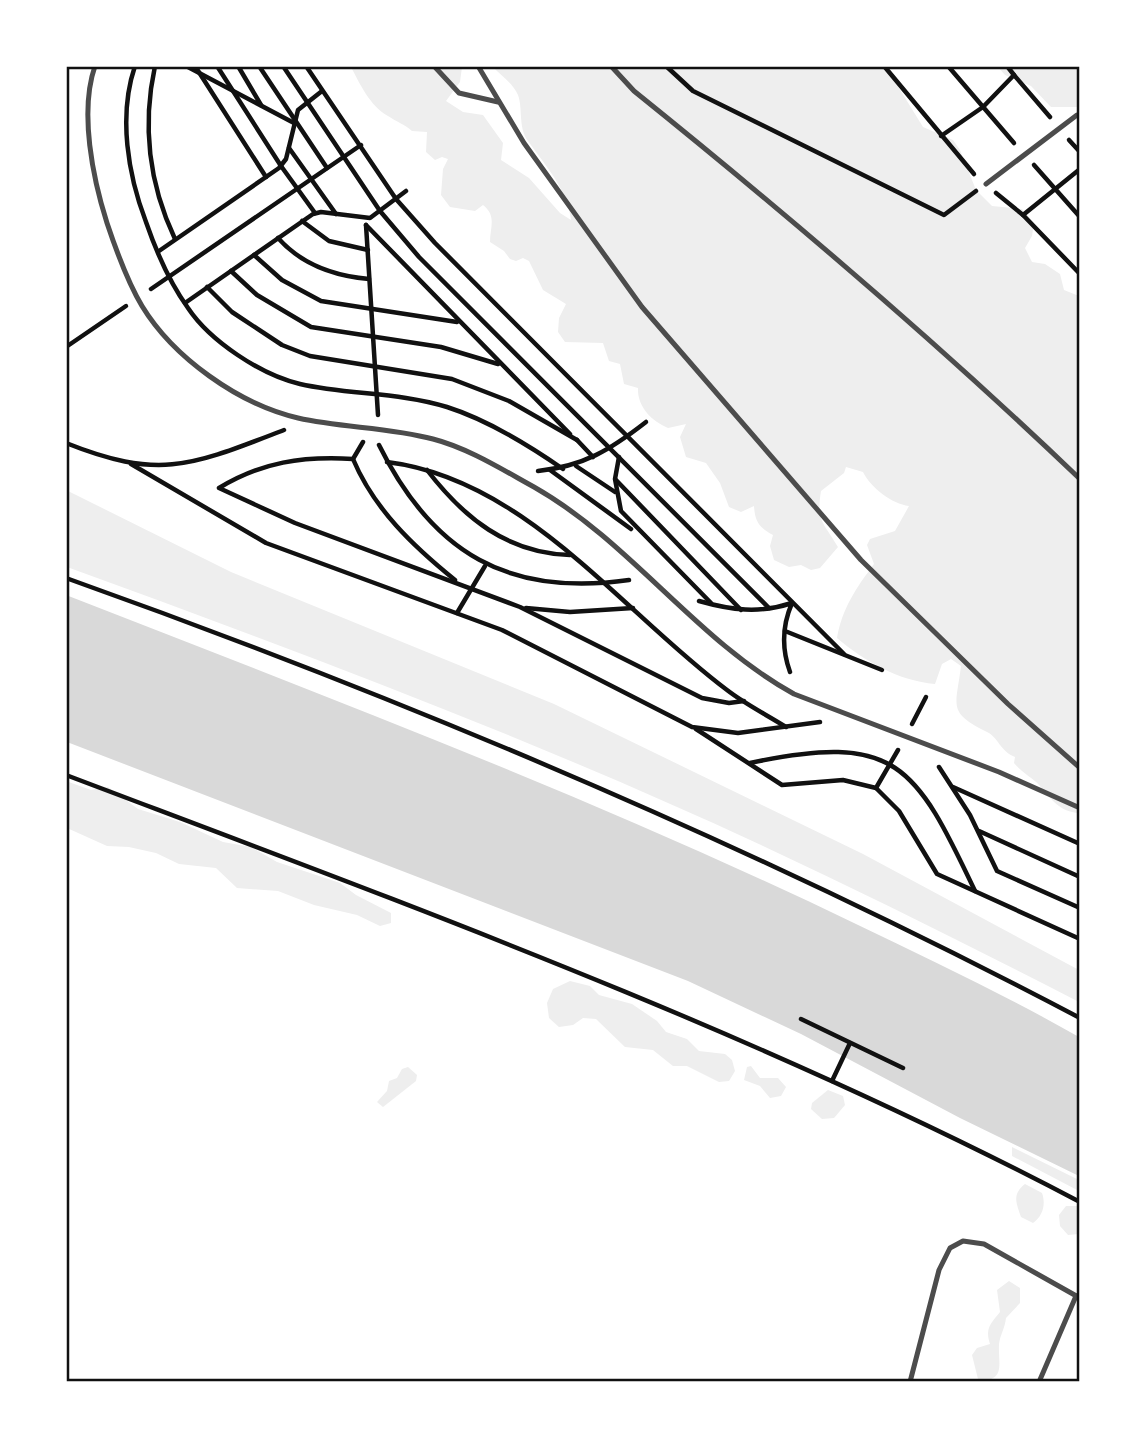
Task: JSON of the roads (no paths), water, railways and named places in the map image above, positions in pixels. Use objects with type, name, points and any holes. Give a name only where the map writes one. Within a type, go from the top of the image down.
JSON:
[{"type":"lane","points":[[95,66],[89,118],[97,190],[113,240],[138,298],[157,328],[191,360],[229,388],[266,407],[312,421],[435,439],[509,474],[536,488],[575,516],[649,578],[736,658],[802,697],[1080,808]]},
{"type":"lane","points":[[434,66],[459,93],[498,102]]},
{"type":"lane","points":[[478,66],[498,102],[575,217],[642,307],[869,568],[1008,704],[1080,768]]},
{"type":"lane","points":[[611,66],[634,90],[799,224],[970,373],[1080,478]]},
{"type":"lane","points":[[986,184],[1077,115],[1080,116]]},
{"type":"lane","points":[[910,1381],[939,1270],[950,1248],[963,1241],[984,1244],[1078,1297],[1039,1381]]}]
